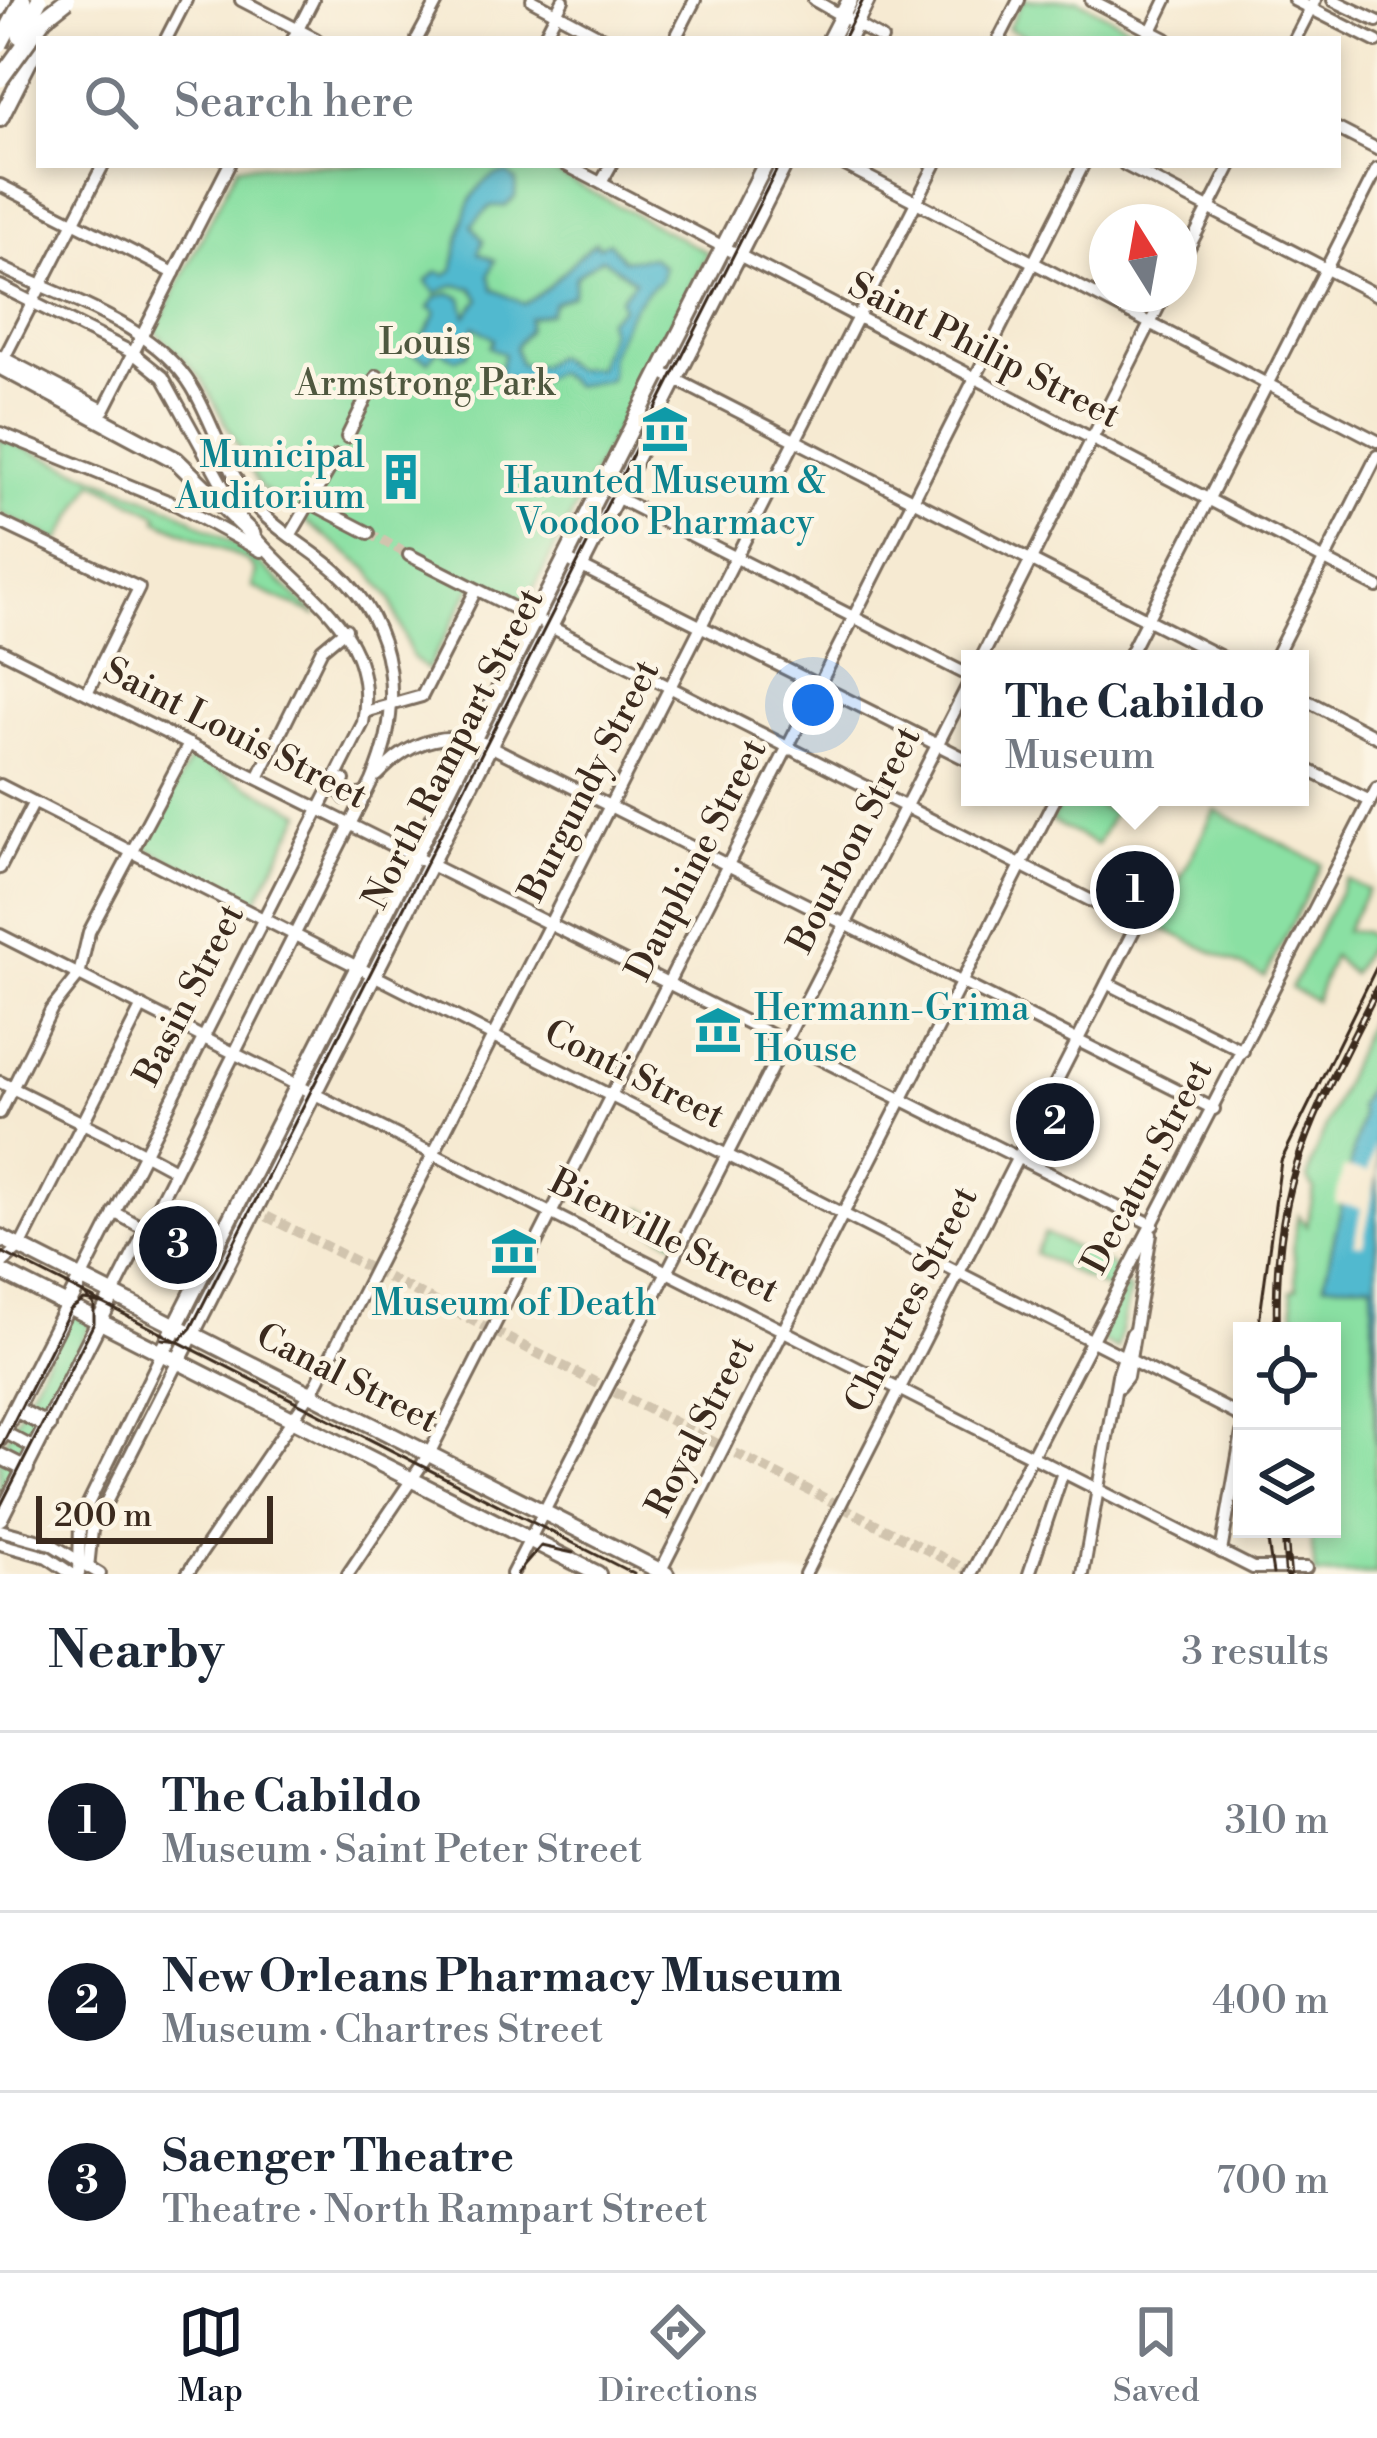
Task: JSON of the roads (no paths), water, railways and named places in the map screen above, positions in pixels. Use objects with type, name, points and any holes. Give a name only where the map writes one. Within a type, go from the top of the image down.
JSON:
[{"type":"highway","points":[[0,44],[22,0]]},
{"type":"highway","points":[[0,78],[38,0]]},
{"type":"highway","points":[[0,78],[63,0]]},
{"type":"highway","points":[[1,361],[198,475],[235,522],[252,534]]},
{"type":"main road","points":[[0,8],[4,0]]},
{"type":"main road","points":[[44,36],[63,0]]},
{"type":"main road","points":[[848,27],[850,0]]},
{"type":"main road","points":[[848,27],[868,0]]},
{"type":"main road","points":[[0,119],[36,51]]},
{"type":"main road","name":"North Rampart Street","points":[[162,1353],[298,1086],[430,864],[482,743],[730,252],[764,168]]},
{"type":"main road","name":"North Rampart Street","points":[[730,252],[782,168]]},
{"type":"main road","name":"North Rampart Street","points":[[178,1360],[313,1093],[414,856],[482,743]]},
{"type":"main road","name":"Canal Street","points":[[0,1237],[662,1573]]},
{"type":"main road","name":"Canal Street","points":[[1,1274],[101,1320],[598,1574]]},
{"type":"main road","points":[[1,1433],[81,1279]]},
{"type":"main road","name":"Basin Street","points":[[0,1517],[113,1294]]},
{"type":"main road","points":[[285,1416],[292,1385]]},
{"type":"main road","points":[[316,1432],[332,1405]]},
{"type":"main road","points":[[15,1408],[48,1426]]},
{"type":"main road","points":[[0,1456],[26,1469]]},
{"type":"street","points":[[168,36],[186,0]]},
{"type":"street","points":[[241,0],[295,35],[313,0]]},
{"type":"street","points":[[419,36],[438,0]]},
{"type":"street","points":[[532,0],[599,36]]},
{"type":"street","points":[[546,36],[563,0]]},
{"type":"street","points":[[677,36],[695,0]]},
{"type":"street","points":[[814,0],[848,27]]},
{"type":"street","points":[[1001,36],[1019,0]]},
{"type":"street","points":[[1091,0],[1149,35],[1166,0]]},
{"type":"street","points":[[1294,0],[1313,4],[1377,42]]},
{"type":"street","points":[[1333,0],[1377,21]]},
{"type":"street","points":[[1297,36],[1313,4]]},
{"type":"street","points":[[0,35],[36,46]]},
{"type":"street","points":[[1341,131],[1377,149]]},
{"type":"street","points":[[101,168],[1,361],[104,410],[227,168]]},
{"type":"street","name":"Saint Philip Street","points":[[572,168],[1377,587]]},
{"type":"street","points":[[601,183],[609,168]]},
{"type":"street","points":[[851,168],[1377,441]]},
{"type":"street","name":"Burgundy Street","points":[[187,1574],[285,1416],[309,1394],[934,168]]},
{"type":"street","name":"Dauphine Street","points":[[348,1574],[430,1454],[1082,168]]},
{"type":"street","points":[[1131,168],[1377,295]]},
{"type":"street","points":[[1197,232],[1229,168]]},
{"type":"street","points":[[1132,650],[1377,169]]},
{"type":"street","points":[[0,185],[174,273]]},
{"type":"street","points":[[0,267],[142,337],[181,370],[249,499],[336,571],[367,608],[386,649],[393,689],[372,781]]},
{"type":"street","points":[[0,286],[133,353],[163,377],[252,534],[346,628],[374,687],[393,689]]},
{"type":"street","points":[[986,650],[1156,312]]},
{"type":"street","points":[[668,375],[1207,650]]},
{"type":"street","points":[[346,436],[377,376]]},
{"type":"street","points":[[188,418],[204,410]]},
{"type":"street","points":[[0,433],[177,505],[278,563]]},
{"type":"street","points":[[290,536],[313,504],[337,456]]},
{"type":"street","points":[[1279,650],[1377,456]]},
{"type":"street","points":[[608,493],[961,673]]},
{"type":"street","points":[[313,504],[369,533]]},
{"type":"street","points":[[0,522],[139,588],[87,693]]},
{"type":"street","points":[[409,555],[1019,865]]},
{"type":"street","points":[[573,562],[961,757]]},
{"type":"street","points":[[365,712],[422,696],[476,590]]},
{"type":"street","points":[[258,778],[322,650],[346,628]]},
{"type":"street","name":"Saint Louis Street","points":[[0,650],[1153,1225]]},
{"type":"street","points":[[364,674],[365,712],[342,796],[359,797],[409,746],[482,743],[1214,1109]]},
{"type":"street","name":"Bourbon Street","points":[[512,1574],[961,696]]},
{"type":"street","points":[[1309,702],[1377,736]]},
{"type":"street","name":"Basin Street","points":[[81,1279],[260,920],[359,736]]},
{"type":"street","points":[[0,1113],[6,1085],[51,1010],[79,975],[89,932],[190,744]]},
{"type":"street","points":[[1309,770],[1370,801]]},
{"type":"street","name":"Basin Street","points":[[113,1294],[293,936],[344,822],[372,781]]},
{"type":"street","name":"Conti Street","points":[[0,784],[1233,1413]]},
{"type":"street","name":"Decatur Street","points":[[971,1574],[1377,788]]},
{"type":"street","points":[[0,868],[34,802]]},
{"type":"street","name":"Royal Street","points":[[662,1573],[1047,806]]},
{"type":"street","points":[[316,823],[344,822]]},
{"type":"street","name":"Chartres Street","points":[[805,1574],[1136,924],[1019,865]]},
{"type":"street","name":"Bienville Street","points":[[0,935],[1253,1568],[1306,1568]]},
{"type":"street","points":[[1107,983],[1243,1052]]},
{"type":"street","points":[[1,1274],[20,1247],[142,1006]]},
{"type":"street","points":[[6,1085],[175,1170]]},
{"type":"street","points":[[115,1212],[145,1228]]},
{"type":"street","points":[[1083,1574],[1153,1225]]},
{"type":"street","points":[[51,1544],[80,1520],[162,1353]]},
{"type":"street","points":[[79,1569],[92,1530],[178,1360]]},
{"type":"street","points":[[1,1433],[36,1449]]},
{"type":"street","points":[[1029,1574],[1063,1472]]},
{"type":"street","points":[[1221,1552],[1233,1483]]},
{"type":"street","points":[[79,1569],[80,1520]]},
{"type":"street","points":[[0,1530],[51,1544],[79,1569]]},
{"type":"street","points":[[0,1544],[100,1574]]},
{"type":"water","points":[[507,173],[516,181],[515,197],[505,206],[491,206],[472,225],[483,241],[478,253],[495,260],[489,275],[493,289],[524,304],[596,242],[598,247],[609,242],[623,260],[652,257],[663,266],[661,280],[638,301],[621,330],[611,354],[609,380],[574,386],[555,372],[528,386],[499,375],[504,354],[490,347],[494,339],[474,326],[468,354],[456,359],[437,349],[429,361],[407,350],[414,338],[420,342],[434,318],[436,311],[429,308],[436,297],[450,293],[462,298],[466,316],[480,299],[472,288],[454,285],[436,293],[426,282],[437,271],[445,275],[453,270],[465,214],[480,186]],"holes":[[[602,258],[635,281],[620,298],[622,308],[607,320],[610,331],[597,368],[572,369],[554,356],[540,366],[520,364],[515,347],[528,330],[529,318],[550,313],[554,303],[573,295],[576,276]]]},
{"type":"water","points":[[1377,1066],[1377,1446],[1372,1283],[1324,1284],[1361,1117],[1359,1106]]},
{"type":"tunnel","points":[[369,533],[409,555]]},
{"type":"tunnel","points":[[240,1203],[975,1574]]},
{"type":"tram line","points":[[845,36],[863,0]]},
{"type":"tram line","points":[[162,1339],[179,1341],[191,1328],[777,168]]},
{"type":"tram line","points":[[1259,1322],[1281,1161],[1377,966]]},
{"type":"tram line","points":[[0,1251],[634,1574]]},
{"type":"tram line","points":[[0,1507],[94,1323],[94,1305],[83,1293]]},
{"type":"tram line","points":[[0,1449],[70,1310],[84,1300],[102,1303]]},
{"type":"tram line","points":[[1267,1538],[1273,1574]]},
{"type":"tram line","points":[[517,1574],[541,1546],[573,1553]]},
{"type":"railway","points":[[1277,1322],[1282,1232],[1301,1152],[1377,989]]},
{"type":"railway","points":[[1285,1538],[1288,1574]]},
{"type":"place","name":"Haunted Museum & Voodoo Pharmacy","points":[[665,429]]},
{"type":"place","name":"Municipal Auditorium","points":[[401,477]]},
{"type":"place","name":"The Cabildo","points":[[1135,890]]},
{"type":"place","name":"Hermann-Grima House","points":[[718,1030]]},
{"type":"place","name":"New Orleans Pharmacy Museum","points":[[1055,1122]]},
{"type":"place","name":"Saenger Theatre","points":[[178,1245]]},
{"type":"place","name":"Museum of Death","points":[[514,1251]]},
{"type":"park label","name":"Louis Armstrong Park","points":[[425,364]]}]
